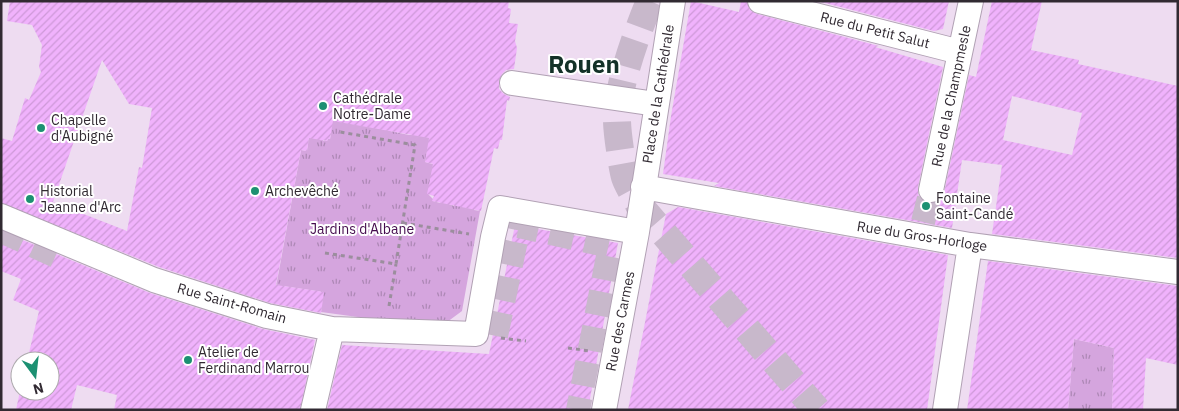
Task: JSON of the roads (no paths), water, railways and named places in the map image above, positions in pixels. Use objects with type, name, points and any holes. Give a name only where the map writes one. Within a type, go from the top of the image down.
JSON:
[{"type":"street","name":"Place de la Cathédrale","points":[[637,232],[673,1]]},
{"type":"street","name":"Rue du Petit Salut","points":[[760,1],[960,52]]},
{"type":"street","name":"Rue de la Champmesle","points":[[931,190],[971,1]]},
{"type":"street","points":[[512,83],[656,104]]},
{"type":"street","name":"Rue du Gros-Horloge","points":[[644,187],[921,229],[970,245],[1178,272]]},
{"type":"street","name":"Rue Saint-Romain","points":[[1,216],[154,280],[267,316],[332,329],[486,335],[493,237],[500,208],[637,232]]},
{"type":"street","name":"Rue des Carmes","points":[[604,410],[637,232]]},
{"type":"street","points":[[946,410],[970,245]]},
{"type":"street","points":[[314,410],[332,329]]},
{"type":"tunnel","points":[[650,1],[639,28],[620,92],[617,120],[622,165],[626,180],[639,205],[817,410]]},
{"type":"tunnel","points":[[923,222],[931,190]]},
{"type":"tunnel","points":[[496,336],[519,226],[610,246],[578,410]]},
{"type":"tunnel","points":[[1,231],[56,256],[62,241]]},
{"type":"place","name":"Cathédrale Notre-Dame","points":[[323,106]]},
{"type":"place","name":"Chapelle d'Aubigné","points":[[41,128]]},
{"type":"place","name":"Archevêché","points":[[255,191]]},
{"type":"place","name":"Historial Jeanne d'Arc","points":[[30,199]]},
{"type":"place","name":"Fontaine Saint-Candé","points":[[926,206]]},
{"type":"place","name":"Atelier de Ferdinand Marrou","points":[[188,360]]},
{"type":"district","name":"Rouen","points":[[584,64]]},
{"type":"park label","name":"Jardins d'Albane","points":[[362,229]]}]
